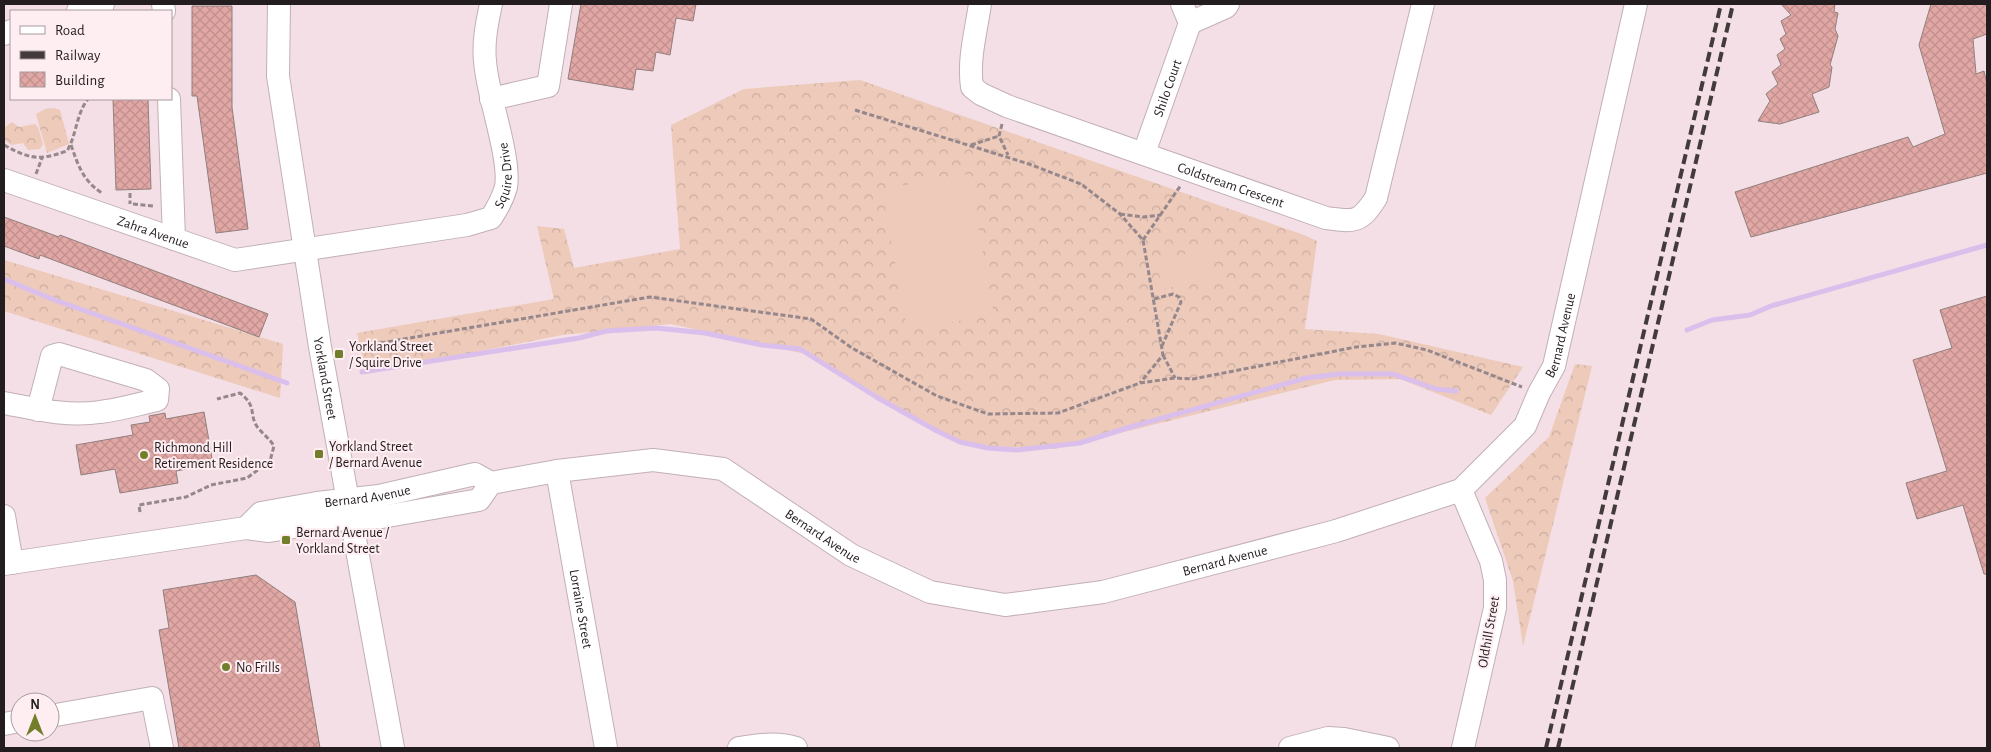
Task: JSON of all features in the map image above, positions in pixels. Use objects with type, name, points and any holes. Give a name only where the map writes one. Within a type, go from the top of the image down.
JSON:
[{"type":"street","points":[[82,10],[103,4]]},
{"type":"street","name":"Yorkland Street","points":[[279,4],[278,76],[320,347],[393,748]]},
{"type":"street","name":"Squire Drive","points":[[306,250],[468,225],[491,218],[498,207],[506,186],[504,158],[485,61],[485,31],[491,4]]},
{"type":"street","points":[[491,98],[548,86],[561,4]]},
{"type":"street","name":"Coldstream Crescent","points":[[980,4],[970,58],[972,87],[981,94],[1007,106],[1192,169],[1326,218],[1357,220],[1364,216],[1376,198],[1423,4]]},
{"type":"street","name":"Shilo Court","points":[[1144,153],[1186,13],[1226,7],[1228,4]]},
{"type":"street","name":"Bernard Avenue","points":[[8,563],[246,528],[270,531],[350,508],[382,517],[479,500],[491,483],[557,471],[653,460],[723,469],[851,555],[930,592],[1005,604],[1103,592],[1336,530],[1461,490],[1525,426],[1539,393],[1554,366],[1636,4]]},
{"type":"street","points":[[169,100],[174,239]]},
{"type":"street","name":"Zahra Avenue","points":[[4,180],[235,260],[306,250]]},
{"type":"street","points":[[4,404],[38,410],[99,413],[157,400],[158,388],[146,380],[59,354],[52,356],[38,410]]},
{"type":"street","name":"Lorraine Street","points":[[557,471],[606,748]]},
{"type":"street","name":"Oldhill Street","points":[[1461,490],[1491,561],[1495,580],[1495,608],[1463,748]]},
{"type":"street","points":[[4,516],[8,563]]},
{"type":"street","points":[[60,714],[152,698],[162,748]]},
{"type":"street","points":[[1290,748],[1328,738],[1344,739],[1388,748]]},
{"type":"street","points":[[738,748],[784,744],[796,748]]},
{"type":"path","points":[[4,145],[29,158],[46,158],[67,151],[74,138],[81,107],[87,100]]},
{"type":"path","points":[[1007,106],[999,136],[1008,156]]},
{"type":"path","points":[[855,110],[1008,156],[1081,184],[1120,214],[1143,240],[1163,355],[1174,378]]},
{"type":"path","points":[[971,145],[999,136]]},
{"type":"path","points":[[70,145],[80,171],[91,186],[110,198]]},
{"type":"path","points":[[1143,240],[1192,169]]},
{"type":"path","points":[[130,193],[130,204]]},
{"type":"path","points":[[124,203],[173,205]]},
{"type":"path","points":[[1120,214],[1143,217],[1162,215]]},
{"type":"path","points":[[1154,299],[1173,294],[1179,296],[1180,302],[1162,347]]},
{"type":"path","points":[[351,348],[650,297],[811,319],[852,348],[937,396],[988,414],[1058,413],[1140,383],[1174,378],[1193,379],[1356,347],[1395,343],[1427,350],[1500,380],[1539,393]]},
{"type":"path","points":[[1140,383],[1163,355]]},
{"type":"path","points":[[140,512],[139,505],[186,497],[211,485],[247,478],[270,461],[274,446],[268,436],[257,427],[250,401],[240,394],[217,400]]},
{"type":"green space","points":[[860,80],[1317,241],[1305,329],[1379,334],[1523,367],[1491,415],[1400,379],[1335,380],[1055,449],[961,445],[895,407],[814,356],[671,324],[562,335],[366,374],[357,333],[554,299],[537,226],[564,229],[574,268],[680,249],[671,125],[744,89]]},
{"type":"green space","points":[[54,108],[60,110],[69,144],[47,153],[36,114],[45,109]]},
{"type":"green space","points":[[12,122],[19,127],[35,124],[38,127],[43,144],[40,149],[28,150],[23,143],[12,145],[4,140],[4,128]]},
{"type":"green space","points":[[969,174],[994,315],[907,330],[882,189]]},
{"type":"green space","points":[[1210,248],[1217,277],[1163,289],[1156,261]]},
{"type":"green space","points":[[4,260],[283,344],[280,398],[4,311]]},
{"type":"green space","points":[[1575,364],[1592,366],[1523,646],[1513,581],[1485,498],[1549,437]]},
{"type":"building","points":[[581,4],[696,4],[693,21],[676,18],[670,55],[656,52],[653,71],[636,69],[633,90],[568,79]]},
{"type":"building","points":[[1781,4],[1835,4],[1834,12],[1838,13],[1835,29],[1838,36],[1830,65],[1832,67],[1829,87],[1812,94],[1819,112],[1780,124],[1758,121],[1770,101],[1766,94],[1778,84],[1772,72],[1781,65],[1777,55],[1785,49],[1780,39],[1786,34],[1781,21],[1791,15]]},
{"type":"building","points":[[1931,4],[1987,4],[1987,34],[1973,39],[1976,74],[1984,71],[1987,84],[1987,173],[1751,237],[1735,192],[1908,137],[1913,147],[1945,134],[1919,45]]},
{"type":"building","points":[[192,6],[232,6],[232,107],[248,229],[216,233],[197,96],[192,96]]},
{"type":"building","points":[[113,100],[148,100],[151,189],[116,190]]},
{"type":"building","points":[[4,217],[59,237],[60,235],[268,314],[259,337],[40,255],[39,259],[4,246]]},
{"type":"building","points":[[1987,296],[1987,574],[1984,574],[1963,505],[1917,519],[1906,483],[1947,471],[1913,360],[1952,348],[1940,310]]},
{"type":"building","name":"Richmond Hill Retirement Residence","points":[[204,412],[213,464],[176,471],[178,483],[120,493],[115,469],[81,475],[76,445],[133,435],[131,425],[150,422],[149,416],[165,413],[166,419]]},
{"type":"building","points":[[256,575],[295,602],[320,748],[179,748],[159,630],[169,628],[163,590]]},
{"type":"waterway","points":[[1687,330],[1712,320],[1750,315],[1771,306],[1987,245]]},
{"type":"waterway","points":[[4,279],[52,299],[287,383]]},
{"type":"waterway","points":[[362,372],[579,338],[606,331],[656,328],[705,333],[762,345],[800,349],[878,398],[960,442],[988,448],[1017,450],[1080,443],[1306,378],[1339,374],[1393,374],[1436,389],[1456,391]]},
{"type":"railway","points":[[1546,748],[1721,4]]},
{"type":"railway","points":[[1558,748],[1733,4]]},
{"type":"place","name":"Yorkland Street / Squire Drive","points":[[339,354]]},
{"type":"place","name":"Yorkland Street / Bernard Avenue","points":[[319,454]]},
{"type":"place","name":"Richmond Hill Retirement Residence","points":[[144,455]]},
{"type":"place","name":"Bernard Avenue / Yorkland Street","points":[[286,540]]},
{"type":"place","name":"No Frills","points":[[226,667]]}]
